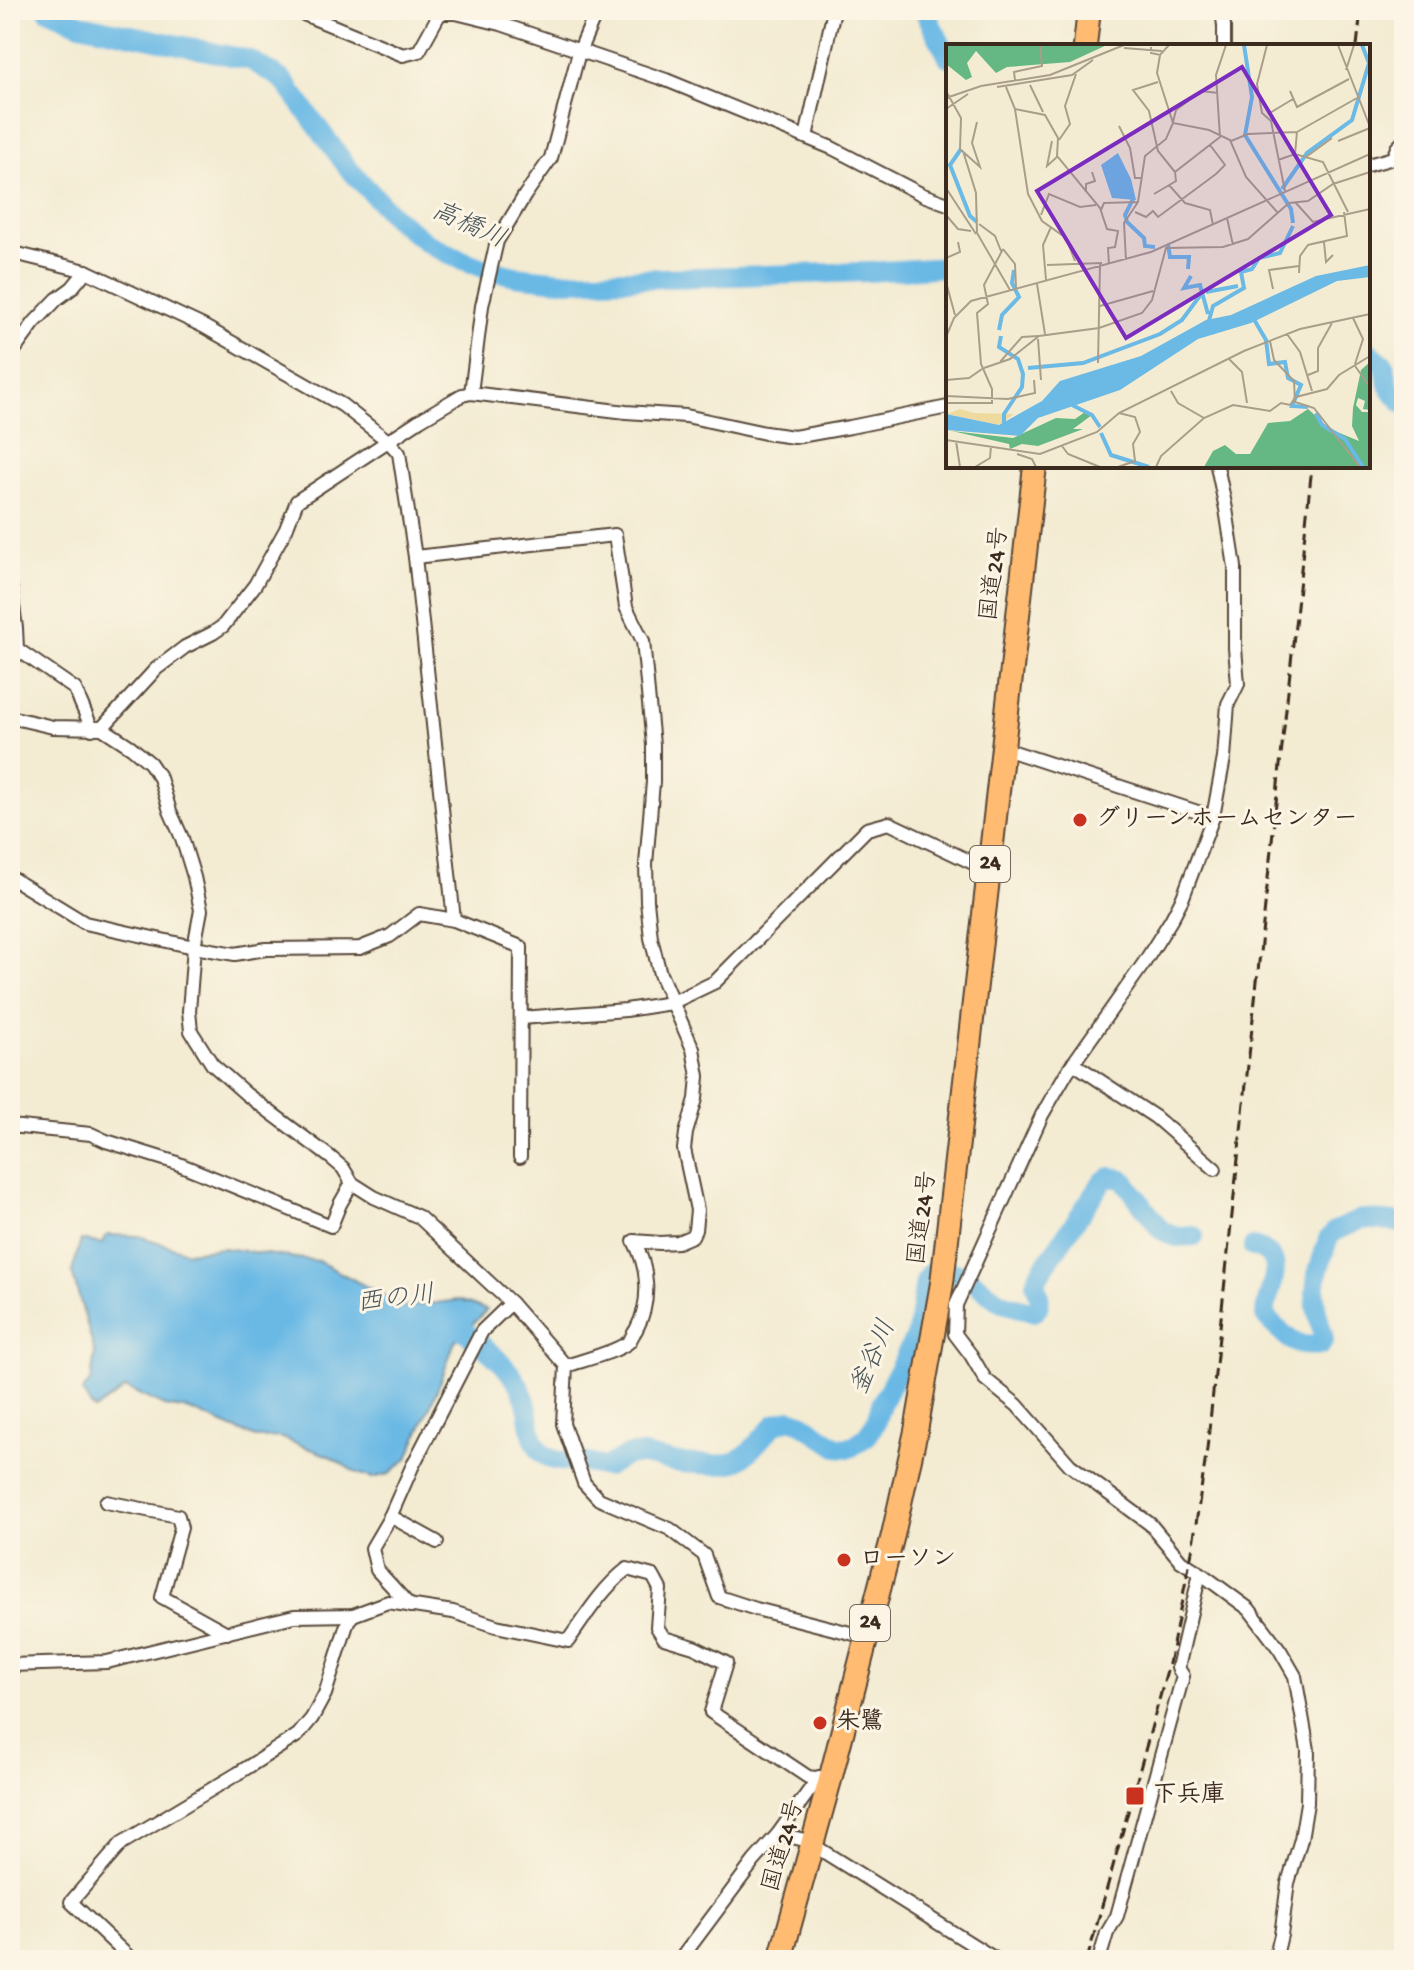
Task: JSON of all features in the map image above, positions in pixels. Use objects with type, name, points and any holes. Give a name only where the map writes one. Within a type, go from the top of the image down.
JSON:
[{"type":"highway","points":[[1085,44],[1089,10]]},
{"type":"highway","name":"国道24号","points":[[780,1960],[812,1845],[824,1778],[893,1535],[916,1431],[944,1273],[1035,468]]},
{"type":"street","points":[[294,10],[403,55],[419,51],[440,12],[501,24],[666,80],[832,148],[923,195],[946,203]]},
{"type":"street","points":[[471,393],[482,306],[497,241],[551,158],[579,52],[597,10]]},
{"type":"street","points":[[806,137],[834,10]]},
{"type":"street","points":[[1222,10],[1224,44]]},
{"type":"street","points":[[1370,164],[1393,158],[1404,141]]},
{"type":"street","points":[[10,252],[86,271],[203,326],[342,405],[399,453],[415,557],[454,920]]},
{"type":"street","points":[[10,356],[34,323],[86,271]]},
{"type":"street","points":[[97,728],[156,669],[185,647],[223,626],[255,585],[286,529],[297,501],[462,395],[471,393],[626,412],[686,416],[794,437],[946,407]]},
{"type":"street","points":[[1217,468],[1235,567],[1238,684],[1228,704],[1224,758],[1213,817],[1183,897],[1171,920],[1073,1063],[1042,1115],[956,1305],[955,1334],[985,1379],[1017,1405],[1070,1465],[1150,1524],[1181,1561],[1249,1609],[1295,1676],[1308,1750],[1307,1803],[1301,1839],[1288,1883],[1275,1960]]},
{"type":"street","points":[[415,557],[615,535],[626,607],[643,641],[653,745],[646,864],[647,901],[660,974],[693,1049],[698,1076],[684,1149],[697,1210],[695,1230],[692,1236],[678,1242],[634,1241],[639,1250],[646,1285],[644,1315],[630,1340],[609,1352],[566,1366]]},
{"type":"street","points":[[10,584],[17,649],[75,689],[97,728]]},
{"type":"street","points":[[10,717],[53,727],[97,728],[131,747],[150,763],[160,778],[194,877],[201,910],[194,947],[189,1011],[191,1031],[212,1064],[343,1168],[352,1183],[374,1197],[419,1217],[511,1303],[566,1366],[563,1424],[584,1483],[599,1499],[670,1529],[704,1555],[719,1597],[866,1637]]},
{"type":"street","points":[[1002,748],[1213,817]]},
{"type":"street","points":[[521,1018],[626,1010],[671,1003],[715,982],[867,829],[889,823],[990,871]]},
{"type":"street","points":[[10,877],[85,923],[235,954],[266,949],[360,948],[390,936],[419,914],[454,920],[521,947],[520,1157]]},
{"type":"street","points":[[1073,1063],[1155,1117],[1215,1169]]},
{"type":"street","points":[[10,1126],[91,1134],[174,1162],[331,1226],[352,1183]]},
{"type":"street","points":[[410,1606],[377,1570],[372,1548],[482,1331],[511,1303]]},
{"type":"street","points":[[106,1502],[178,1516],[181,1528],[162,1597],[227,1633]]},
{"type":"street","points":[[390,1516],[437,1542]]},
{"type":"street","points":[[10,1665],[107,1662],[294,1616],[353,1615],[388,1602],[453,1612],[496,1626],[568,1641],[613,1580],[627,1569],[653,1576],[660,1589],[657,1627],[664,1638],[694,1647],[726,1663],[711,1712],[808,1777],[824,1778]]},
{"type":"street","points":[[1099,1960],[1107,1933],[1117,1916],[1183,1676],[1178,1668],[1200,1573]]},
{"type":"street","points":[[132,1960],[71,1902],[122,1843],[298,1735],[325,1694],[348,1621],[353,1615]]},
{"type":"street","points":[[680,1960],[754,1861],[824,1778]]},
{"type":"street","points":[[778,1834],[805,1840],[997,1960]]},
{"type":"water","points":[[107,1235],[139,1236],[187,1252],[223,1248],[318,1261],[405,1307],[459,1300],[487,1310],[455,1341],[408,1458],[389,1474],[372,1478],[355,1472],[329,1456],[279,1437],[256,1438],[190,1410],[164,1406],[126,1388],[94,1410],[82,1392],[91,1380],[95,1353],[72,1272],[81,1240],[102,1244]]},
{"type":"waterway","name":"高橋川","points":[[48,10],[80,24],[250,60],[283,80],[348,168],[395,218],[426,242],[486,269],[561,281],[946,267]]},
{"type":"waterway","points":[[924,10],[946,53]]},
{"type":"waterway","name":"高橋川","points":[[1370,353],[1384,364],[1390,389],[1404,404]]},
{"type":"waterway","name":"釜谷川","points":[[442,1320],[450,1319],[512,1375],[525,1399],[536,1444],[546,1456],[559,1461],[606,1467],[628,1455],[717,1465],[736,1462],[775,1424],[790,1419],[802,1423],[837,1447],[850,1448],[866,1437],[917,1333],[929,1274],[936,1270],[964,1274],[996,1299],[1034,1312],[1040,1302],[1035,1283],[1038,1276],[1102,1182],[1110,1177],[1123,1179],[1161,1230],[1176,1237],[1194,1236]]},
{"type":"waterway","name":"釜谷川","points":[[1253,1247],[1272,1258],[1275,1266],[1265,1315],[1294,1342],[1321,1345],[1324,1339],[1315,1292],[1328,1239],[1335,1231],[1362,1219],[1404,1223]]},
{"type":"railway","points":[[1357,44],[1361,10]]},
{"type":"railway","points":[[1087,1960],[1169,1664],[1192,1551],[1207,1449],[1312,468]]},
{"type":"place","name":"グリーンホームセンター","points":[[1080,820]]},
{"type":"place","name":"ローソン","points":[[844,1560]]},
{"type":"place","name":"朱鷺","points":[[820,1723]]},
{"type":"place","name":"下兵庫","points":[[1135,1796]]},
{"type":"water label","name":"西の川","points":[[396,1301]]}]
